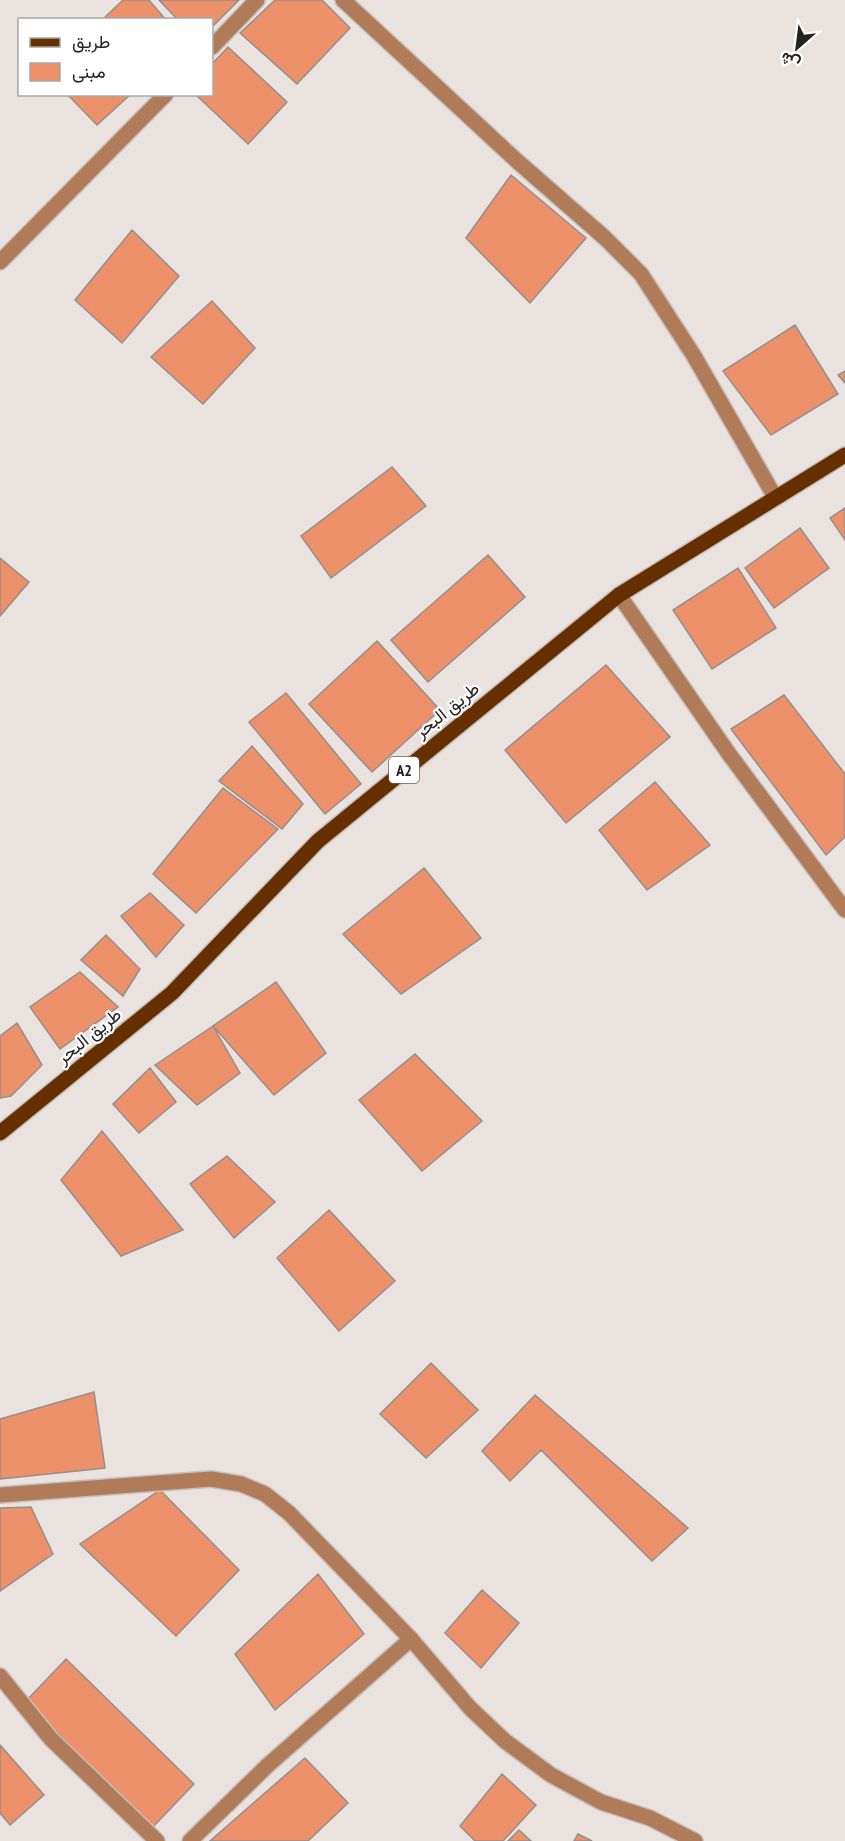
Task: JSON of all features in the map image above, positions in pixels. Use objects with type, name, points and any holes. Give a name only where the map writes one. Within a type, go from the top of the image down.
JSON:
[{"type":"main road","name":"طريق البحر","points":[[0,1133],[172,993],[318,841],[619,595],[845,455]]},
{"type":"street","points":[[213,46],[257,0]]},
{"type":"street","points":[[343,0],[641,274],[694,356],[775,497]]},
{"type":"street","points":[[0,262],[164,96]]},
{"type":"street","points":[[619,595],[729,754],[845,910]]},
{"type":"street","points":[[0,1495],[210,1479],[241,1484],[265,1494],[289,1513],[411,1639],[470,1708],[505,1741],[551,1775],[601,1802],[650,1818],[695,1841]]},
{"type":"street","points":[[190,1841],[267,1766],[411,1639]]},
{"type":"street","points":[[0,1676],[51,1739],[156,1841]]},
{"type":"building","points":[[123,0],[149,0],[164,18],[104,18]]},
{"type":"building","points":[[159,0],[239,0],[213,26],[213,18],[176,18]]},
{"type":"building","points":[[275,0],[322,0],[350,28],[297,84],[240,33]]},
{"type":"building","points":[[228,47],[287,102],[248,144],[197,96],[213,96],[213,63]]},
{"type":"building","points":[[69,96],[129,96],[97,125]]},
{"type":"building","points":[[511,175],[586,238],[530,303],[466,238]]},
{"type":"building","points":[[132,230],[179,276],[122,343],[75,300]]},
{"type":"building","points":[[212,301],[255,348],[203,404],[151,357]]},
{"type":"building","points":[[795,325],[838,394],[771,435],[723,371]]},
{"type":"building","points":[[845,371],[845,383],[838,375]]},
{"type":"building","points":[[392,467],[426,506],[331,578],[301,536]]},
{"type":"building","points":[[845,508],[845,540],[830,518]]},
{"type":"building","points":[[800,528],[829,568],[774,608],[745,568]]},
{"type":"building","points":[[488,555],[525,597],[428,682],[391,640]]},
{"type":"building","points":[[0,558],[29,582],[0,616]]},
{"type":"building","points":[[738,568],[776,628],[712,669],[673,610]]},
{"type":"building","points":[[377,641],[440,710],[372,772],[309,704]]},
{"type":"building","points":[[606,665],[670,737],[566,823],[505,750]]},
{"type":"building","points":[[286,693],[361,784],[325,814],[249,722]]},
{"type":"building","points":[[784,695],[845,774],[845,837],[826,855],[731,729]]},
{"type":"building","points":[[252,746],[303,804],[282,829],[219,781]]},
{"type":"building","points":[[655,782],[710,845],[647,890],[599,830]]},
{"type":"building","points":[[223,788],[278,829],[196,913],[153,874]]},
{"type":"building","points":[[424,868],[481,938],[401,994],[343,934]]},
{"type":"building","points":[[150,893],[184,925],[156,957],[121,916]]},
{"type":"building","points":[[106,935],[140,969],[123,996],[81,960]]},
{"type":"building","points":[[80,972],[118,1007],[60,1049],[30,1007]]},
{"type":"building","points":[[276,982],[326,1053],[274,1095],[213,1026]]},
{"type":"building","points":[[17,1023],[42,1065],[11,1096],[0,1098],[0,1036]]},
{"type":"building","points":[[213,1026],[240,1073],[197,1105],[155,1065]]},
{"type":"building","points":[[415,1054],[482,1121],[422,1171],[359,1100]]},
{"type":"building","points":[[150,1068],[176,1102],[139,1133],[113,1104]]},
{"type":"building","points":[[102,1131],[183,1230],[121,1256],[61,1180]]},
{"type":"building","points":[[227,1156],[275,1202],[234,1238],[190,1184]]},
{"type":"building","points":[[329,1210],[395,1281],[339,1331],[277,1258]]},
{"type":"building","points":[[431,1363],[478,1410],[426,1458],[380,1414]]},
{"type":"building","points":[[94,1392],[105,1468],[0,1479],[0,1419]]},
{"type":"building","points":[[535,1395],[688,1528],[652,1561],[541,1450],[510,1481],[482,1451]]},
{"type":"building","points":[[160,1490],[239,1570],[176,1636],[80,1544]]},
{"type":"building","points":[[31,1507],[53,1554],[0,1591],[0,1508]]},
{"type":"building","points":[[318,1574],[364,1634],[275,1710],[235,1654]]},
{"type":"building","points":[[482,1590],[519,1623],[481,1668],[445,1633]]},
{"type":"building","points":[[66,1659],[194,1784],[151,1829],[26,1701]]},
{"type":"building","points":[[0,1745],[44,1795],[10,1825],[0,1813]]},
{"type":"building","points":[[305,1758],[348,1803],[308,1841],[210,1841]]},
{"type":"building","points":[[502,1774],[536,1805],[503,1841],[475,1841],[460,1826]]},
{"type":"building","points":[[519,1830],[531,1841],[508,1841]]},
{"type":"building","points":[[578,1834],[592,1841],[574,1841]]}]
